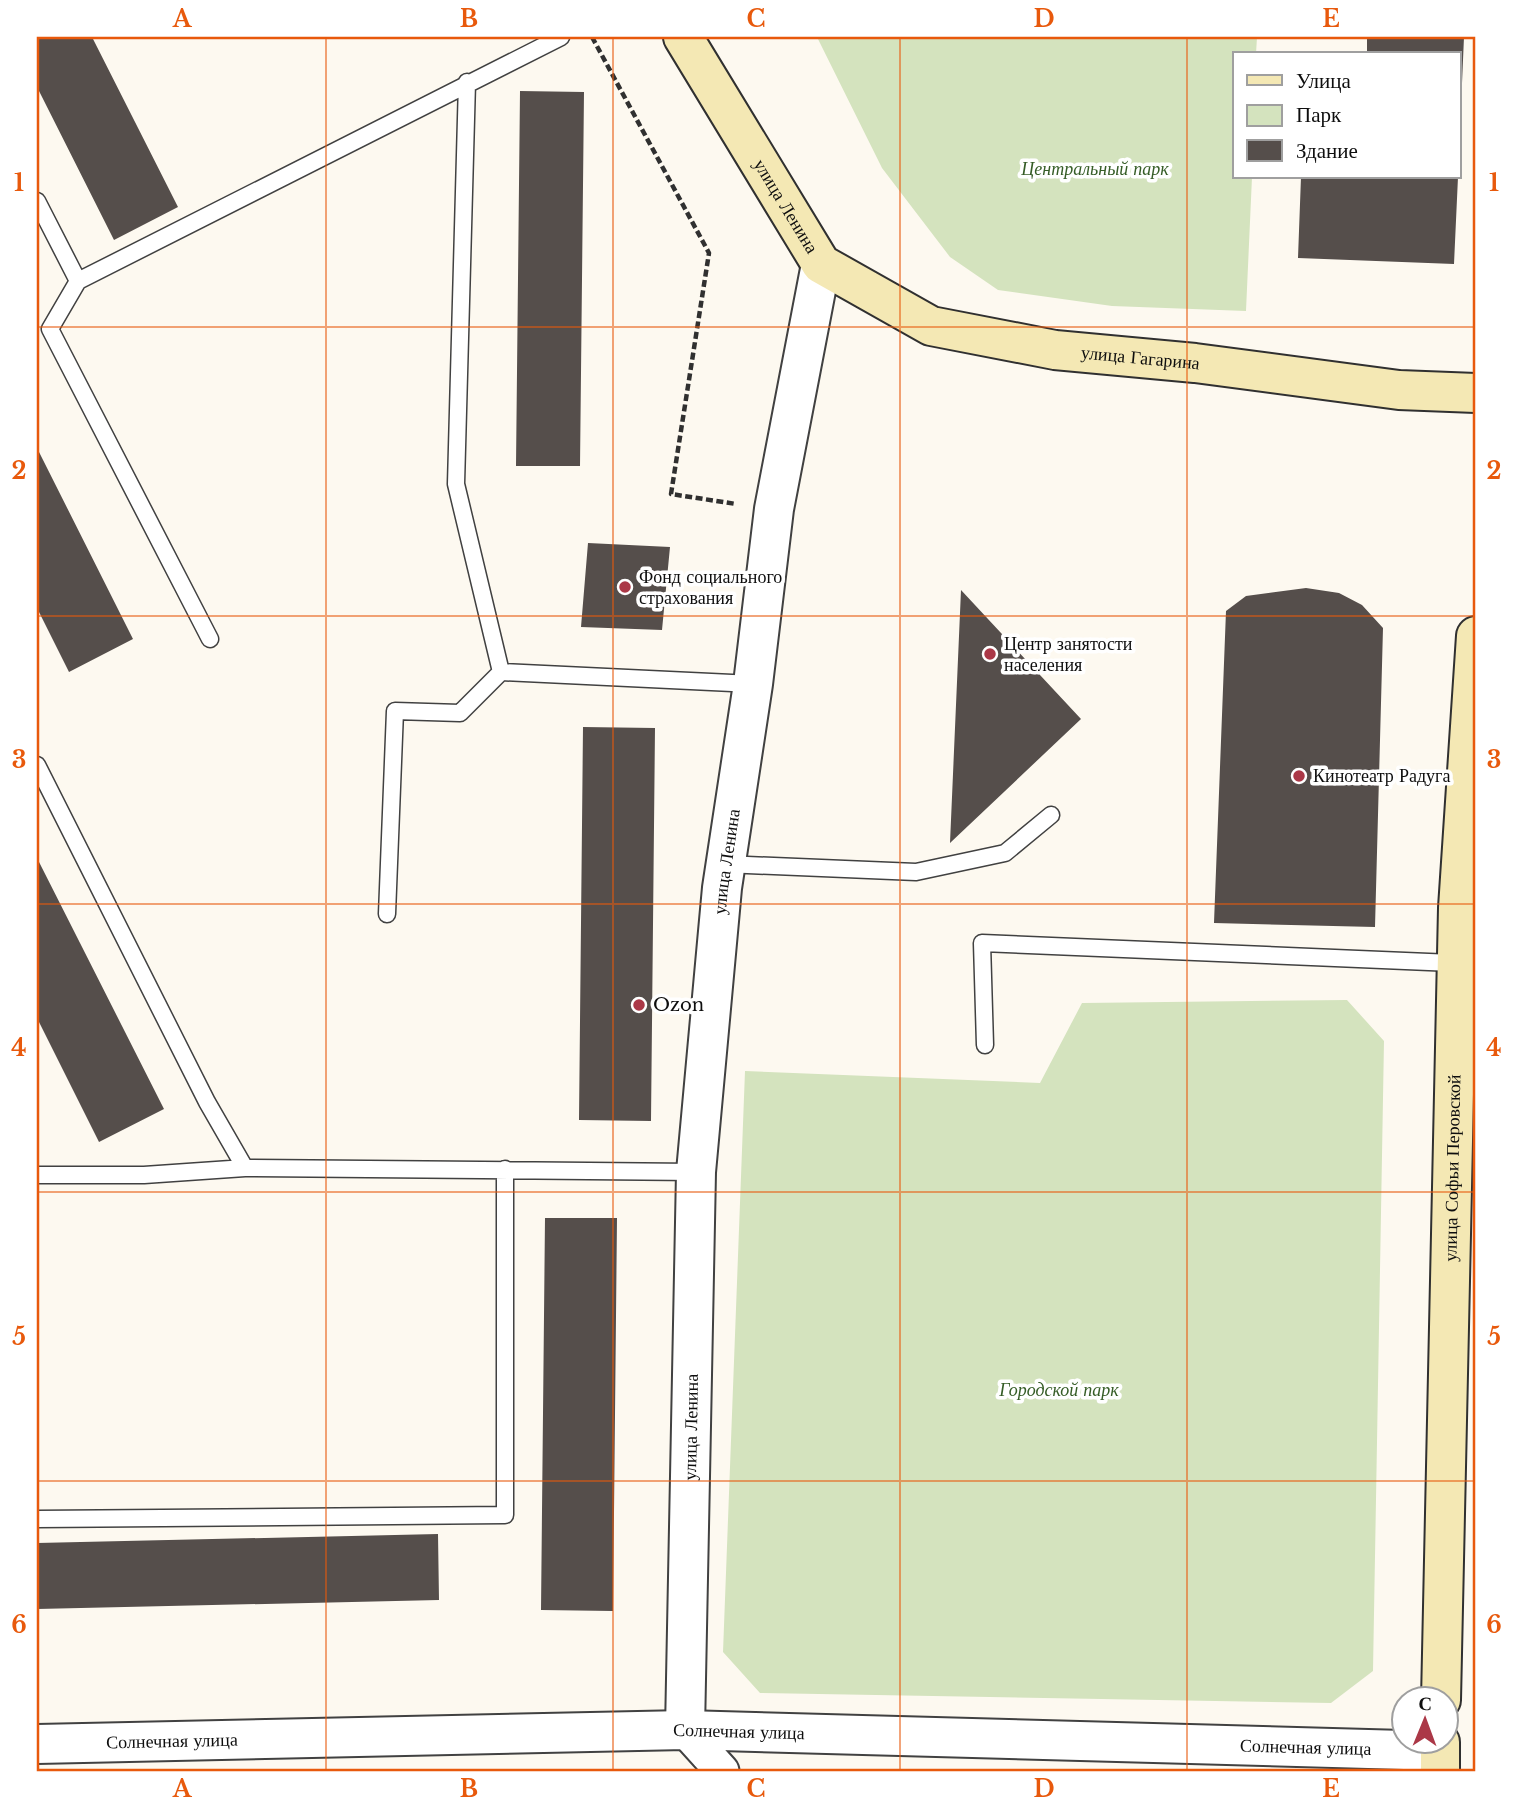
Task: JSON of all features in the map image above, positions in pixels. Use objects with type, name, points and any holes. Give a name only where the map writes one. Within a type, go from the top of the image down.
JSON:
[{"type":"main road","name":"улица Ленина","points":[[684,37],[821,264]]},
{"type":"main road","name":"улица Гагарина","points":[[821,264],[931,326],[1055,350],[1195,363],[1399,390],[1476,393]]},
{"type":"main road","name":"улица Софьи Перовской","points":[[1441,1686],[1476,636]]},
{"type":"street","name":"улица Ленина","points":[[685,1730],[696,1172],[726,864],[753,684],[774,509],[821,264]]},
{"type":"street","name":"Солнечная улица","points":[[37,1744],[685,1730],[1390,1753]]},
{"type":"street","points":[[685,1730],[722,1771]]},
{"type":"lane","points":[[210,639],[50,329],[78,281],[467,82],[561,37]]},
{"type":"lane","points":[[467,82],[456,484],[501,671]]},
{"type":"lane","points":[[37,201],[78,281]]},
{"type":"lane","points":[[387,914],[394,711],[460,713],[501,671],[753,684]]},
{"type":"lane","points":[[37,765],[207,1102],[245,1168]]},
{"type":"lane","points":[[726,864],[916,872],[1005,853],[1051,815]]},
{"type":"lane","points":[[985,1045],[982,943],[1467,964]]},
{"type":"lane","points":[[37,1175],[144,1175],[245,1168],[696,1172]]},
{"type":"lane","points":[[37,1519],[505,1515],[505,1169]]},
{"type":"path","points":[[592,37],[709,253],[671,494],[774,509]]},
{"type":"green space","name":"Центральный парк","points":[[817,37],[1257,37],[1256,52],[1233,52],[1233,178],[1252,178],[1246,311],[1112,306],[998,290],[950,257],[882,168]]},
{"type":"green space","name":"Городской парк","points":[[1347,1000],[1384,1041],[1373,1671],[1331,1703],[760,1693],[723,1652],[745,1071],[1040,1083],[1082,1003]]},
{"type":"building","points":[[37,37],[92,37],[178,207],[114,240],[37,87]]},
{"type":"building","points":[[1367,37],[1464,37],[1461,106],[1460,52],[1367,52]]},
{"type":"building","points":[[520,91],[584,92],[580,466],[516,466]]},
{"type":"building","points":[[1301,178],[1458,178],[1454,264],[1298,258]]},
{"type":"building","points":[[37,448],[133,639],[69,672],[37,608]]},
{"type":"building","name":"Фонд социального страхования","points":[[588,543],[670,547],[662,630],[581,627]]},
{"type":"building","name":"Кинотеатр Радуга","points":[[1306,588],[1339,593],[1362,605],[1383,628],[1375,927],[1214,923],[1226,611],[1246,596]]},
{"type":"building","name":"Центр занятости населения","points":[[961,590],[1081,719],[950,843]]},
{"type":"building","points":[[583,727],[655,728],[651,1121],[579,1120]]},
{"type":"building","points":[[37,858],[164,1109],[99,1142],[37,1018]]},
{"type":"building","points":[[545,1218],[617,1218],[613,1611],[541,1610]]},
{"type":"building","points":[[438,1534],[439,1600],[37,1609],[37,1543]]},
{"type":"place","name":"Фонд социального страхования","points":[[625,587]]},
{"type":"place","name":"Центр занятости населения","points":[[990,654]]},
{"type":"place","name":"Кинотеатр Радуга","points":[[1299,776]]},
{"type":"place","name":"Ozon","points":[[639,1005]]}]
